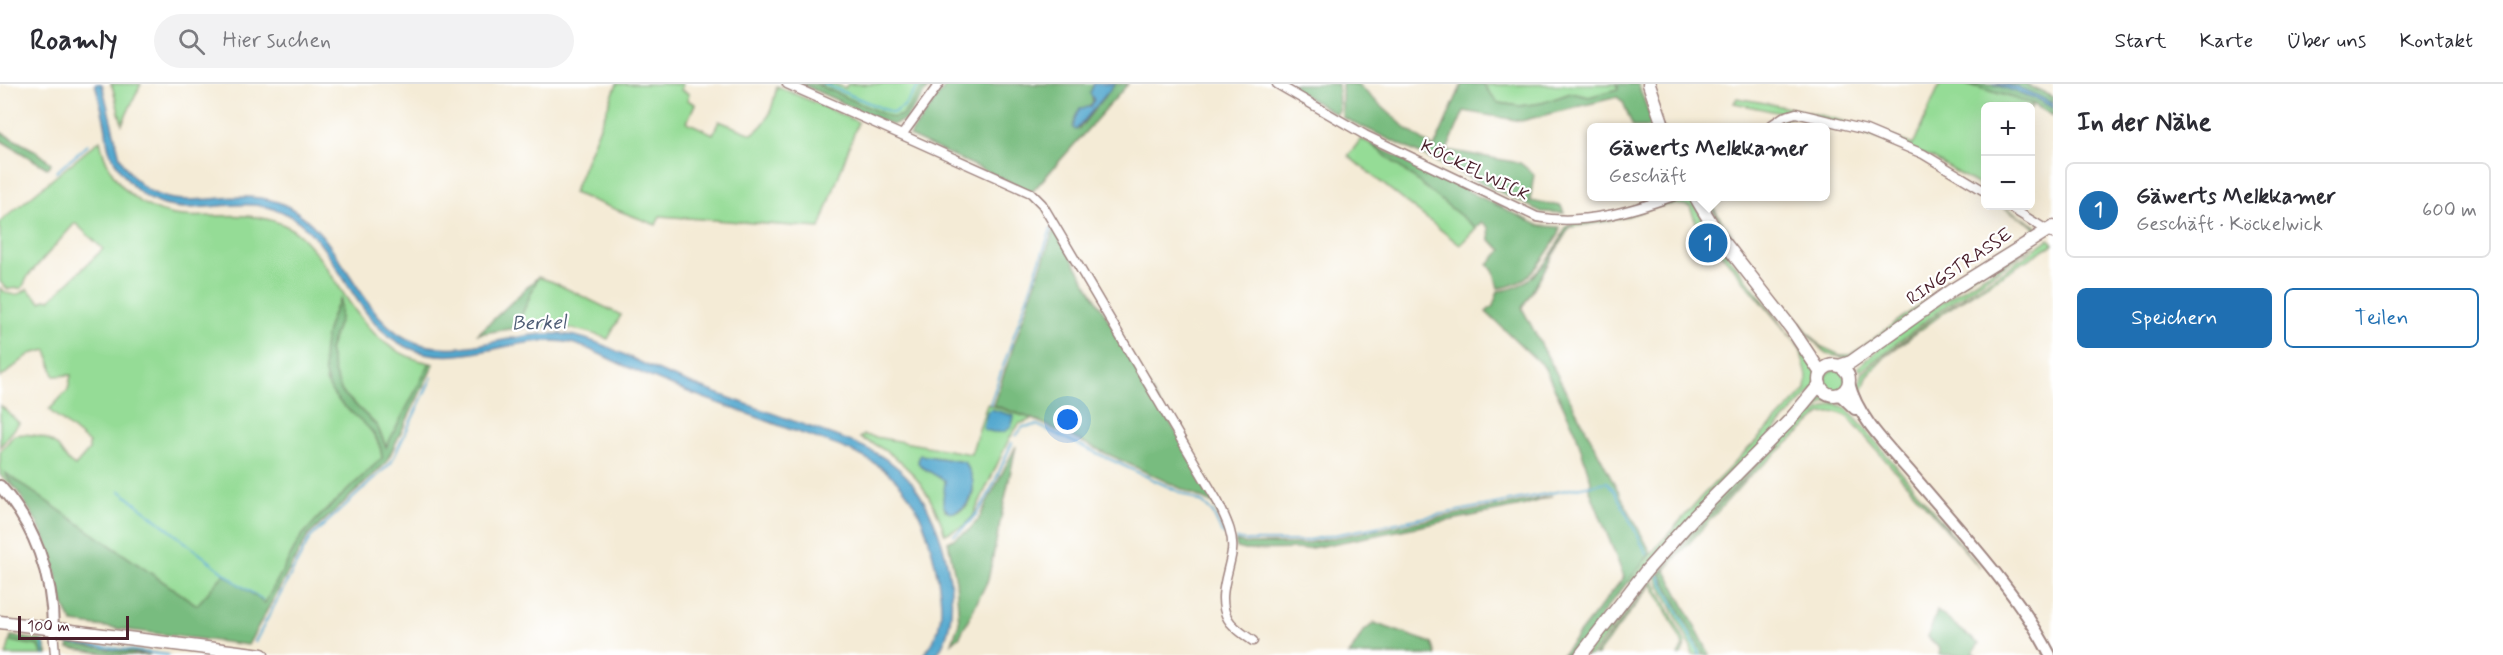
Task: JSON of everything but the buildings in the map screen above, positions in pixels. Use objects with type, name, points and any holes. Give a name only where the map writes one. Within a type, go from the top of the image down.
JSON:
[{"type":"main road","points":[[1648,84],[1662,123]]},
{"type":"main road","points":[[1698,201],[1726,244],[1830,379],[1846,370],[1849,381]]},
{"type":"main road","name":"RINGSTRASSE","points":[[1581,655],[1646,571],[1694,517],[1830,379],[1968,280],[2051,231]]},
{"type":"main road","name":"RINGSTRASSE","points":[[1830,379],[1845,390],[1856,368],[1887,338]]},
{"type":"main road","points":[[0,622],[262,655]]},
{"type":"street","points":[[787,84],[1031,193],[1042,204],[1218,502],[1231,530],[1232,550],[1224,582],[1223,605],[1228,620],[1253,641]]},
{"type":"street","points":[[902,135],[939,84]]},
{"type":"street","name":"KÖCKELWICK","points":[[1276,84],[1365,135],[1537,217],[1566,221],[1597,217],[1656,201]]},
{"type":"street","points":[[1774,123],[1783,117],[1796,114],[1866,130],[1923,154],[1981,189]]},
{"type":"street","points":[[2015,210],[2051,231]]},
{"type":"street","points":[[1830,379],[1878,433],[2010,594],[2050,655]]},
{"type":"street","points":[[1849,381],[1852,398],[1878,433]]},
{"type":"street","points":[[0,486],[22,515],[43,558],[49,586],[55,655]]},
{"type":"green space","points":[[111,84],[141,84],[122,124],[113,89]]},
{"type":"green space","points":[[617,84],[683,84],[681,90],[689,94],[687,100],[695,104],[687,122],[713,134],[719,121],[752,134],[767,119],[777,86],[858,122],[820,228],[660,216],[656,225],[573,193]]},
{"type":"green space","points":[[801,84],[816,84],[892,118],[903,115],[925,84],[931,84],[905,120],[892,125]]},
{"type":"green space","points":[[816,84],[835,84],[845,88],[848,84],[925,84],[903,115],[892,118]]},
{"type":"green space","points":[[947,84],[1094,84],[1091,91],[1093,103],[1075,118],[1079,129],[1115,84],[1128,84],[1032,192],[909,136]]},
{"type":"green space","points":[[1285,84],[1338,84],[1339,110],[1336,114]]},
{"type":"green space","points":[[1342,84],[1357,84],[1408,130],[1434,148],[1462,84],[1483,84],[1498,103],[1520,106],[1542,103],[1571,93],[1589,97],[1618,89],[1617,84],[1638,84],[1653,123],[1631,123],[1623,102],[1617,97],[1521,121],[1464,111],[1447,150],[1520,163],[1534,174],[1530,201],[1561,206],[1564,213],[1542,212],[1342,117]]},
{"type":"green space","points":[[1617,84],[1619,89],[1589,97],[1571,93],[1542,103],[1520,106],[1498,103],[1483,85]]},
{"type":"green space","points":[[1940,84],[1967,84],[2026,102],[1981,102],[1981,187],[1931,157],[1803,112],[1768,123],[1781,113],[1734,103],[1737,98],[1782,106],[1870,129],[1913,145]]},
{"type":"green space","points":[[1967,84],[2025,84],[2053,97],[2053,116],[2035,105],[2035,102],[2026,102]]},
{"type":"green space","points":[[0,132],[36,151],[51,163],[50,166],[47,168],[0,140]]},
{"type":"green space","points":[[1361,139],[1371,144],[1476,228],[1460,245],[1348,156]]},
{"type":"green space","points":[[100,140],[107,162],[119,182],[130,194],[149,207],[168,214],[186,216],[262,218],[295,231],[315,252],[367,326],[394,349],[430,363],[387,448],[377,426],[342,392],[335,375],[329,350],[340,318],[335,308],[325,341],[326,382],[369,427],[380,448],[382,458],[301,537],[265,603],[197,605],[5,473],[15,488],[0,475],[0,452],[14,435],[25,434],[46,439],[56,445],[66,459],[75,466],[89,450],[89,443],[49,410],[68,390],[71,375],[54,376],[47,350],[30,354],[0,378],[0,288],[7,293],[14,294],[27,289],[41,302],[46,299],[50,300],[103,249],[75,223],[28,276],[22,288],[8,289],[0,282],[0,222]]},
{"type":"green space","points":[[1371,144],[1540,226],[1560,227],[1559,234],[1535,269],[1519,282],[1498,288],[1494,272],[1488,264],[1502,250],[1490,240],[1489,228],[1482,222],[1476,228]]},
{"type":"green space","points":[[1670,201],[1692,201],[1719,244],[1717,248],[1709,240],[1704,244],[1690,207],[1681,205],[1661,206],[1598,223],[1572,227],[1572,223]]},
{"type":"green space","points":[[1707,201],[1752,266],[1820,346],[1840,355],[1851,355],[1959,276],[2034,230],[2034,226],[2008,210],[2036,226],[2037,232],[1852,359],[1826,354],[1796,321],[1738,249]]},
{"type":"green space","points":[[1572,223],[1522,308],[1651,553],[1601,615],[1599,622],[1574,655],[1562,655],[1624,577],[1589,488],[1591,481],[1575,430],[1544,367],[1486,312],[1493,306],[1498,291],[1521,284],[1540,269],[1555,249],[1566,227]]},
{"type":"green space","points":[[1054,229],[1203,477],[1229,532],[1225,531],[1214,504],[1033,419],[993,405]]},
{"type":"green space","points":[[2049,239],[2053,244],[1960,301],[1888,354],[1868,375],[1860,396],[1858,393],[1862,374],[1880,359],[1937,315]]},
{"type":"green space","points":[[2035,245],[1939,311],[1861,371],[1858,367],[1899,333],[1943,302]]},
{"type":"green space","points":[[1724,250],[1794,340],[1719,251]]},
{"type":"green space","points":[[538,277],[621,315],[608,339],[563,328],[516,328]]},
{"type":"green space","points":[[538,277],[516,328],[478,334]]},
{"type":"green space","points":[[341,299],[340,318],[329,350],[335,375],[342,392],[377,426],[386,447],[430,363],[434,364],[386,463],[308,536],[248,645],[73,623],[65,607],[53,562],[41,531],[4,472],[197,605],[224,574],[265,603],[301,537],[382,458],[377,439],[366,425],[338,400],[330,389],[326,377],[324,350],[326,336]]},
{"type":"green space","points":[[1800,349],[1818,372],[1817,385],[1631,583],[1624,577],[1628,580],[1702,496],[1806,390],[1807,376]]},
{"type":"green space","points":[[1835,370],[1842,373],[1845,380],[1842,387],[1835,390],[1828,387],[1825,380],[1828,373]]},
{"type":"green space","points":[[1828,396],[1837,397],[1843,402],[1825,402],[1755,465],[1662,564],[1591,655],[1585,655],[1650,571],[1779,435],[1816,402]]},
{"type":"green space","points":[[987,404],[1033,419],[1019,424],[1009,439],[973,516],[964,526],[945,534],[932,502],[914,476],[890,454],[860,438],[864,435],[971,454]],"holes":[[[920,455],[964,462],[972,484],[972,496],[963,509],[950,512],[945,510],[945,481],[918,462]]]},
{"type":"green space","points":[[1836,404],[1846,408],[1867,431],[1980,568],[1847,416],[1837,412],[1821,414],[1746,480],[1661,574],[1704,655],[1693,655],[1690,644],[1656,577],[1690,537],[1772,451],[1820,410]]},
{"type":"green space","points":[[0,405],[19,423],[0,447]]},
{"type":"green space","points":[[1016,446],[988,580],[960,636],[952,643],[959,623],[956,581],[948,542],[968,531],[978,520]]},
{"type":"green space","points":[[1552,496],[1522,506],[1306,549],[1245,550],[1237,548],[1235,541],[1245,544],[1303,544]]},
{"type":"green space","points":[[1665,569],[1710,655],[1704,655],[1661,574]]},
{"type":"green space","points":[[1653,580],[1686,643],[1681,655],[1678,655],[1683,646],[1682,642],[1652,584],[1597,655],[1594,655]]},
{"type":"green space","points":[[1937,611],[1979,644],[1973,652],[1976,655],[1939,655],[1940,649],[1928,637]]},
{"type":"green space","points":[[1374,623],[1432,643],[1436,655],[1349,655],[1363,632]]},
{"type":"green space","points":[[11,636],[43,641],[48,655],[43,655],[39,646],[10,641]]},
{"type":"green space","points":[[10,641],[39,646],[43,655],[6,655]]},
{"type":"green space","points":[[69,644],[150,655],[119,655],[68,648]]},
{"type":"water","points":[[95,84],[102,84],[120,157],[136,180],[155,193],[175,199],[242,197],[265,199],[287,206],[307,219],[323,237],[381,318],[397,333],[417,343],[436,347],[455,347],[531,335],[569,335],[582,338],[608,347],[658,371],[856,444],[889,461],[914,485],[927,506],[946,558],[951,586],[951,612],[946,636],[936,655],[923,655],[935,638],[941,610],[932,551],[924,525],[912,500],[894,478],[882,468],[842,447],[687,391],[571,343],[530,342],[469,354],[449,355],[429,354],[409,348],[391,338],[376,324],[327,253],[299,222],[275,209],[250,205],[175,207],[152,200],[130,183],[110,152]]},
{"type":"water","points":[[1094,84],[1115,84],[1076,130],[1073,128],[1080,108],[1090,107],[1094,100],[1090,93]]},
{"type":"water","points":[[1993,84],[2009,86],[2039,96],[2053,104],[2053,108],[2035,98]]},
{"type":"water","points":[[991,409],[1014,416],[1008,430],[995,432],[985,430],[983,427],[987,412]]},
{"type":"water","points":[[920,455],[964,462],[969,469],[972,477],[972,492],[970,499],[959,510],[950,513],[946,510],[943,503],[945,481],[920,466],[918,462]]},
{"type":"waterway","points":[[824,84],[893,113],[904,106],[920,84]]},
{"type":"waterway","points":[[56,172],[88,145]]},
{"type":"waterway","points":[[990,404],[1051,229]]},
{"type":"waterway","points":[[255,642],[310,538],[391,463],[432,377]]},
{"type":"waterway","points":[[1016,436],[1023,427],[1037,425],[1203,503],[1213,513],[1222,533],[1229,536]]},
{"type":"waterway","points":[[954,535],[965,527],[982,506],[1012,443]]},
{"type":"waterway","points":[[1237,539],[1303,541],[1607,482],[1616,493],[1647,554]]},
{"type":"waterway","points":[[120,491],[237,583],[263,600]]},
{"type":"waterway","points":[[1659,576],[1700,655]]},
{"type":"waterway","points":[[43,641],[44,655]]},
{"type":"waterway","points":[[65,642],[168,655]]},
{"type":"place","name":"Gäwerts Melkkamer","points":[[1708,243]]},
{"type":"water label","name":"Berkel","points":[[539,322]]}]
